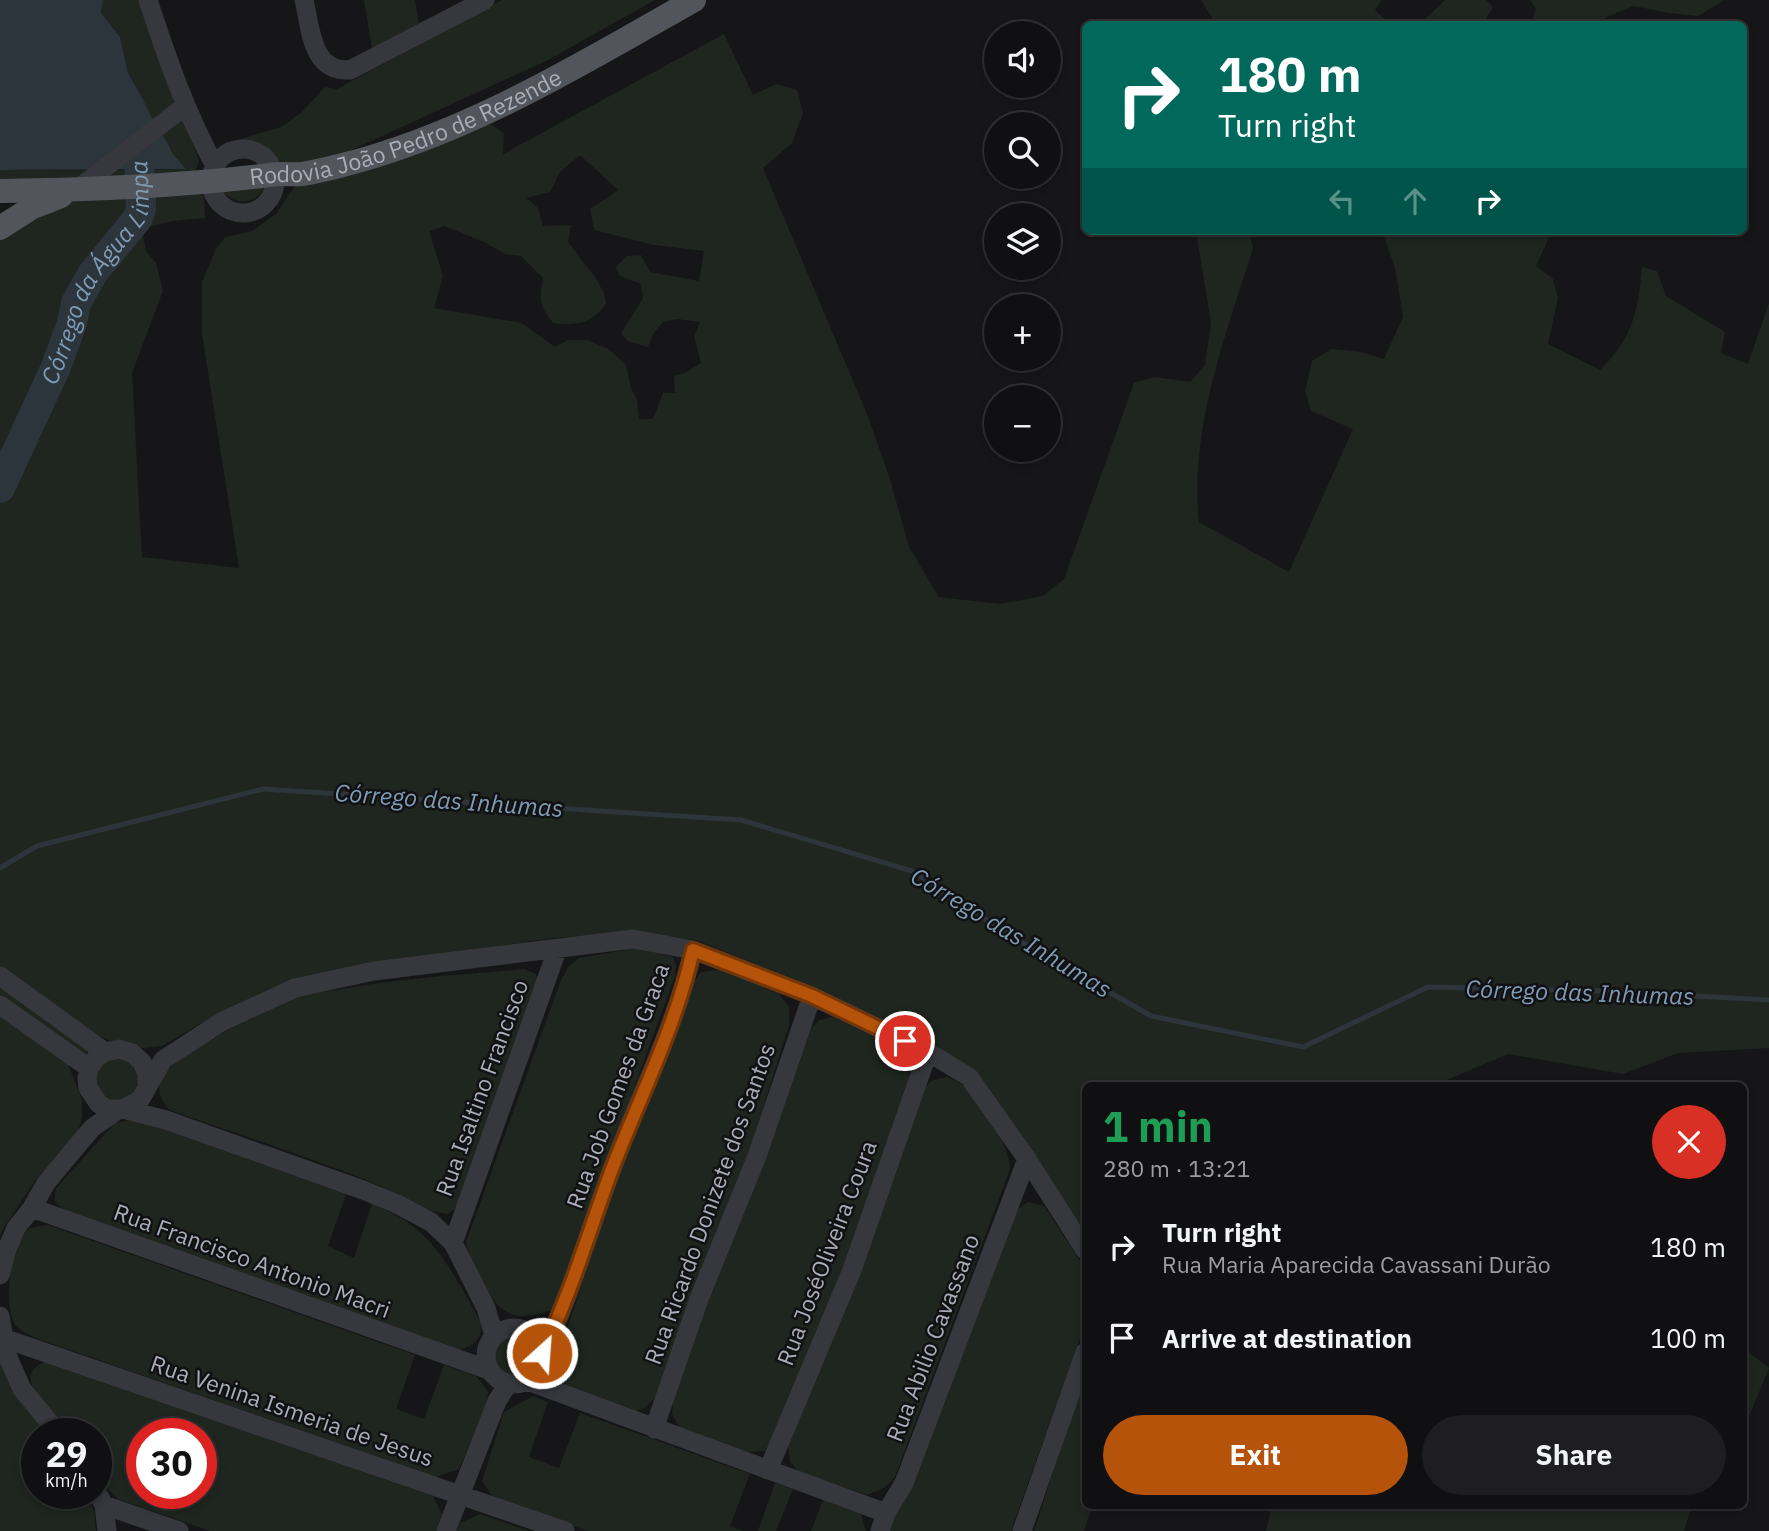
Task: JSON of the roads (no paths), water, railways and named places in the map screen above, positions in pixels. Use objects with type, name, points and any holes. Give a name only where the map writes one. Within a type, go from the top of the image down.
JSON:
[{"type":"main road","name":"Rodovia João Pedro de Rezende","points":[[0,191],[208,176],[301,174],[338,167],[383,153],[482,113],[557,78],[694,0]]},
{"type":"main road","name":"Rodovia João Pedro de Rezende","points":[[0,228],[33,207],[91,183]]},
{"type":"street","points":[[149,0],[171,72],[195,130],[208,176],[222,206],[234,212],[247,213],[260,209],[270,200],[274,175],[262,154],[251,149],[239,149],[208,176]]},
{"type":"street","points":[[304,0],[317,54],[325,64],[338,71],[350,70],[480,1]]},
{"type":"street","points":[[91,183],[185,106]]},
{"type":"street","points":[[0,1275],[6,1249],[16,1228],[32,1208],[46,1183],[92,1128],[120,1110],[132,1106],[146,1089],[163,1059],[221,1022],[295,988],[374,971],[633,939],[693,950],[812,996],[928,1052],[970,1077],[1082,1245]]},
{"type":"street","name":"Rua Isaltino Francisco","points":[[453,1243],[557,950]]},
{"type":"street","name":"Rua Job Gomes da Graca","points":[[540,1346],[559,1318],[612,1170],[686,983],[693,950]]},
{"type":"street","points":[[0,976],[105,1052]]},
{"type":"street","name":"Rua Ricardo Donizete dos Santos","points":[[654,1429],[699,1299],[757,1156],[812,996]]},
{"type":"street","points":[[0,1006],[89,1068]]},
{"type":"street","points":[[92,1128],[92,1097],[86,1078],[96,1058],[105,1052],[119,1049],[163,1059]]},
{"type":"street","name":"Rua JoséOliveira Coura","points":[[768,1470],[852,1270],[928,1052]]},
{"type":"street","points":[[132,1053],[142,1062],[147,1073],[146,1089],[166,1120]]},
{"type":"street","points":[[92,1097],[108,1109],[166,1120],[397,1204],[430,1222],[453,1243],[499,1333]]},
{"type":"street","name":"Rua Abilio Cavassano","points":[[883,1522],[904,1483],[1027,1159]]},
{"type":"street","name":"Rua Francisco Antonio Macri","points":[[32,1208],[455,1359],[496,1379]]},
{"type":"street","points":[[0,1316],[7,1355],[22,1389],[46,1418]]},
{"type":"street","points":[[446,1531],[461,1494],[496,1379],[486,1350],[499,1333],[522,1329],[540,1346],[541,1364],[532,1378],[515,1385],[496,1379]]},
{"type":"street","name":"Rua Venina Ismeria de Jesus","points":[[4,1338],[565,1531]]},
{"type":"street","points":[[1022,1531],[1082,1361]]},
{"type":"street","points":[[532,1378],[559,1394],[768,1470],[883,1522]]},
{"type":"street","points":[[112,1503],[179,1531]]},
{"type":"street","points":[[102,1509],[107,1531]]},
{"type":"waterway","name":"Córrego da Água Limpa","points":[[0,488],[55,369],[72,323],[76,303],[93,273],[138,218],[141,209],[139,153],[127,135]]},
{"type":"waterway","name":"Córrego das Inhumas","points":[[0,868],[37,846],[263,789],[741,820],[912,871],[1016,939],[1151,1016],[1303,1047],[1428,987],[1608,991],[1769,1000]]}]
